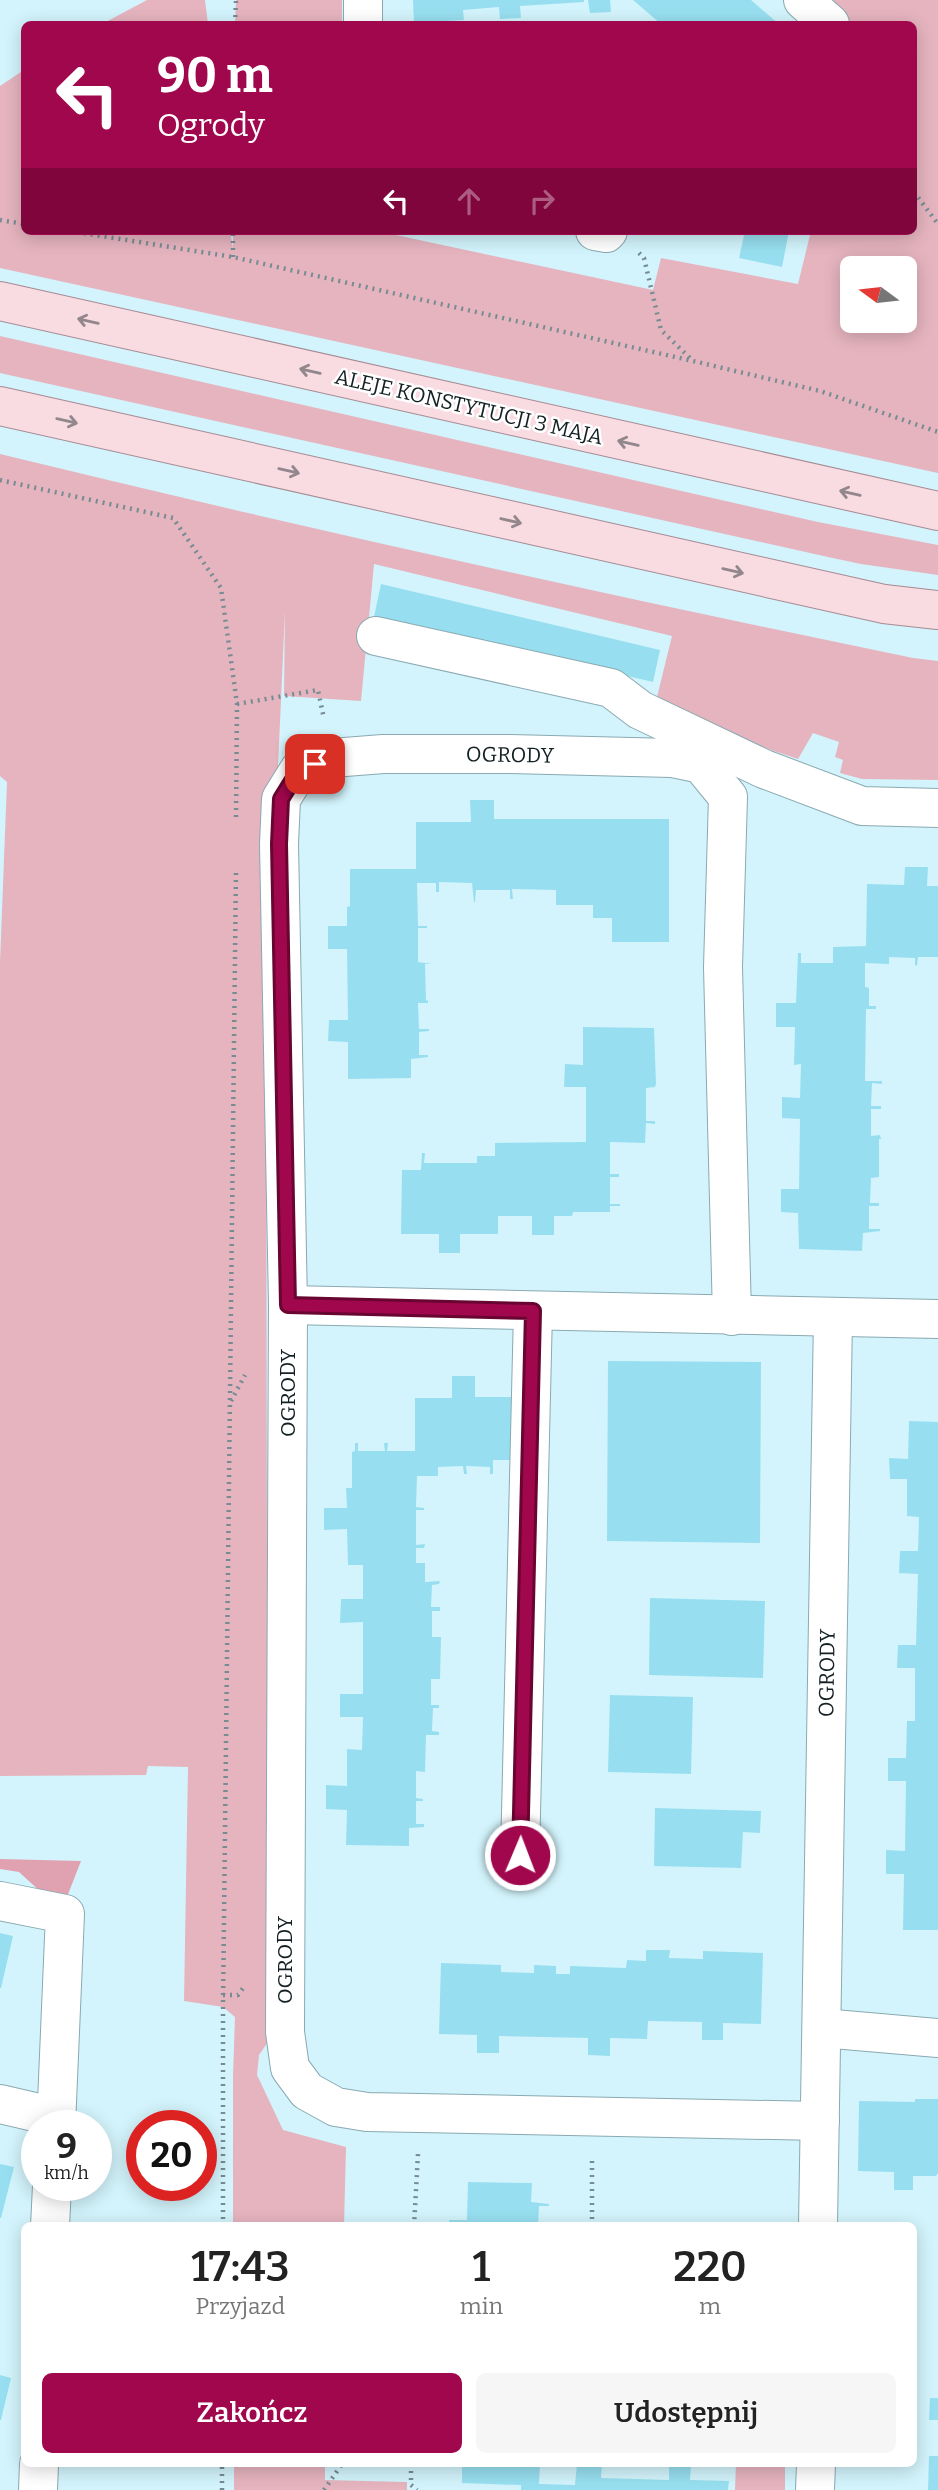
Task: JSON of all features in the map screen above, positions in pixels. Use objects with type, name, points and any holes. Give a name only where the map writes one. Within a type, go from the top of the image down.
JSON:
[{"type":"main road","name":"ALEJE KONSTYTUCJI 3 MAJA","points":[[0,301],[938,511]]},
{"type":"main road","points":[[0,406],[884,604],[938,610]]},
{"type":"street","points":[[363,0],[363,21]]},
{"type":"street","points":[[803,0],[828,21]]},
{"type":"street","points":[[376,636],[611,688],[640,710],[764,769],[862,806],[938,808]]},
{"type":"street","name":"OGRODY","points":[[732,1316],[723,967],[728,797],[701,764],[672,758],[383,754],[331,758],[299,770],[281,799],[279,858],[288,1305],[285,2032],[290,2068],[307,2091],[336,2108],[367,2112],[820,2121]]},
{"type":"street","points":[[288,1305],[938,1319]]},
{"type":"street","points":[[520,1855],[533,1311]]},
{"type":"street","name":"OGRODY","points":[[818,2222],[833,1317]]},
{"type":"street","points":[[0,1901],[65,1914],[57,2110]]},
{"type":"street","points":[[821,2028],[938,2038]]},
{"type":"street","points":[[0,2105],[21,2111]]},
{"type":"street","points":[[50,2222],[51,2201]]},
{"type":"street","points":[[38,2490],[39,2467]]},
{"type":"street","points":[[816,2467],[816,2490]]},
{"type":"path","points":[[236,0],[236,21]]},
{"type":"path","points":[[917,196],[938,225]]},
{"type":"path","points":[[0,220],[21,224]]},
{"type":"path","points":[[95,235],[233,257],[692,361],[820,391],[938,432]]},
{"type":"path","points":[[233,235],[233,257]]},
{"type":"path","points":[[621,240],[644,258],[661,330],[692,361]]},
{"type":"path","points":[[0,480],[173,518],[221,588],[237,704],[236,829]]},
{"type":"path","points":[[237,704],[318,690],[331,758]]},
{"type":"path","points":[[223,2222],[236,857]]},
{"type":"path","points":[[414,2222],[417,2154],[424,2146]]},
{"type":"path","points":[[592,2151],[592,2222]]},
{"type":"path","points":[[222,2467],[222,2490]]},
{"type":"path","points":[[324,2490],[340,2467]]},
{"type":"path","points":[[411,2467],[411,2485],[417,2490]]},
{"type":"shaded area","points":[[147,0],[205,0],[208,21],[108,21]]},
{"type":"shaded area","points":[[236,0],[342,0],[342,21],[235,21]]},
{"type":"shaded area","points":[[803,0],[938,0],[938,473],[0,268],[0,86],[21,72],[21,235],[231,235],[233,248],[233,235],[396,235],[653,290],[661,258],[798,284],[810,235],[917,235],[917,21],[827,21]]},
{"type":"shaded area","points":[[0,336],[818,522],[938,545],[938,575],[828,557],[0,373]]},
{"type":"shaded area","points":[[0,454],[455,560],[798,634],[938,661],[938,780],[862,779],[840,773],[843,760],[835,757],[839,742],[813,733],[798,759],[664,714],[656,701],[672,636],[374,564],[361,701],[284,696],[285,610],[266,1036],[268,2042],[259,2055],[257,2075],[283,2130],[346,2147],[344,2222],[233,2222],[235,2017],[223,2007],[184,2001],[188,1767],[148,1766],[146,1775],[0,1776],[0,962],[7,782],[0,776]]},
{"type":"shaded area","points":[[0,1859],[81,1861],[65,1902],[65,1914],[19,1872],[0,1869]]},
{"type":"shaded area","points":[[234,2467],[325,2467],[325,2480],[407,2482],[407,2490],[234,2490]]},
{"type":"shaded area","points":[[736,2467],[785,2467],[785,2490],[735,2490]]},
{"type":"building","points":[[413,0],[584,0],[520,6],[521,18],[500,19],[499,7],[463,10],[464,20],[414,21]]},
{"type":"building","points":[[588,0],[610,0],[611,12],[590,13]]},
{"type":"building","points":[[633,0],[751,0],[776,21],[658,21]]},
{"type":"building","points":[[744,235],[788,235],[782,267],[739,258]]},
{"type":"building","points":[[381,584],[660,650],[653,682],[374,617]]},
{"type":"building","points":[[470,800],[494,800],[494,819],[669,819],[669,942],[612,942],[612,918],[593,918],[593,905],[556,905],[556,890],[512,889],[513,899],[510,899],[510,890],[476,890],[474,902],[472,883],[439,882],[439,892],[436,892],[436,883],[417,883],[418,926],[427,926],[418,928],[418,962],[432,964],[425,964],[428,1003],[418,1003],[419,1029],[429,1029],[419,1032],[419,1055],[428,1057],[411,1059],[411,1078],[348,1079],[348,1042],[328,1041],[329,1020],[348,1020],[347,949],[328,949],[328,926],[347,926],[350,869],[416,869],[416,822],[471,822]]},
{"type":"building","points":[[905,867],[928,867],[927,886],[938,886],[938,957],[918,957],[917,966],[915,958],[889,957],[889,964],[865,963],[865,987],[869,988],[869,1006],[876,1006],[876,1009],[866,1009],[865,1081],[882,1081],[882,1084],[872,1083],[871,1106],[881,1106],[881,1109],[871,1109],[871,1136],[880,1135],[881,1139],[879,1177],[871,1178],[870,1203],[879,1203],[879,1206],[869,1206],[869,1229],[880,1231],[863,1233],[862,1251],[799,1249],[798,1213],[781,1212],[781,1189],[799,1189],[800,1119],[782,1118],[782,1097],[800,1098],[801,1064],[794,1065],[795,1027],[776,1027],[776,1003],[796,1003],[798,953],[801,953],[801,963],[833,963],[833,947],[866,946],[867,884],[904,885]]},
{"type":"building","points":[[583,1027],[654,1028],[656,1084],[655,1087],[646,1088],[646,1121],[655,1121],[655,1124],[646,1123],[645,1143],[610,1142],[610,1174],[619,1174],[619,1177],[610,1177],[610,1204],[620,1206],[610,1206],[610,1212],[573,1212],[572,1216],[554,1216],[554,1235],[532,1235],[532,1216],[498,1216],[498,1234],[460,1234],[460,1253],[439,1253],[439,1234],[401,1234],[402,1170],[421,1170],[422,1153],[425,1153],[424,1163],[477,1163],[477,1156],[495,1156],[495,1143],[586,1142],[586,1087],[564,1087],[565,1064],[583,1065]]},
{"type":"building","points":[[608,1361],[761,1362],[760,1543],[607,1541]]},
{"type":"building","points":[[452,1376],[475,1376],[475,1397],[512,1397],[512,1460],[493,1460],[493,1474],[490,1474],[490,1467],[466,1466],[467,1474],[464,1474],[463,1466],[438,1467],[438,1476],[417,1476],[416,1507],[424,1510],[416,1510],[416,1545],[425,1544],[424,1548],[416,1548],[416,1563],[425,1563],[425,1582],[440,1581],[439,1584],[432,1585],[431,1607],[440,1607],[440,1611],[432,1611],[432,1637],[441,1637],[440,1679],[431,1679],[431,1705],[439,1705],[439,1708],[433,1708],[432,1731],[439,1732],[439,1735],[426,1735],[425,1772],[416,1771],[416,1798],[423,1801],[416,1801],[416,1824],[424,1824],[424,1827],[409,1828],[409,1846],[346,1845],[347,1810],[326,1809],[326,1785],[347,1786],[347,1749],[362,1750],[363,1717],[340,1717],[340,1694],[363,1694],[363,1622],[340,1623],[341,1599],[363,1599],[363,1565],[348,1565],[347,1529],[324,1530],[324,1508],[347,1508],[346,1488],[352,1488],[352,1452],[355,1451],[355,1443],[358,1443],[358,1451],[385,1451],[384,1443],[388,1443],[387,1451],[415,1451],[415,1398],[452,1398]]},
{"type":"building","points":[[909,1421],[938,1422],[938,1930],[903,1930],[904,1874],[886,1874],[886,1850],[905,1851],[906,1781],[888,1781],[888,1758],[906,1758],[907,1721],[915,1721],[915,1668],[897,1668],[898,1645],[916,1645],[918,1574],[899,1573],[900,1551],[918,1551],[919,1517],[907,1516],[907,1479],[890,1479],[889,1458],[908,1459]]},
{"type":"building","points":[[650,1598],[765,1601],[763,1678],[649,1675]]},
{"type":"building","points":[[610,1695],[693,1697],[691,1774],[608,1772]]},
{"type":"building","points":[[655,1808],[761,1811],[760,1833],[743,1832],[741,1868],[654,1866]]},
{"type":"building","points":[[0,1933],[13,1936],[1,1988],[0,1988]]},
{"type":"building","points":[[646,1950],[670,1950],[669,1958],[703,1959],[703,1951],[763,1953],[761,2024],[723,2023],[723,2040],[702,2040],[702,2022],[648,2021],[647,2039],[610,2038],[610,2056],[588,2055],[588,2038],[499,2036],[499,2053],[477,2053],[477,2035],[439,2034],[441,1963],[501,1965],[501,1972],[534,1973],[534,1965],[556,1966],[556,1974],[570,1974],[570,1966],[626,1968],[627,1960],[646,1961]]},
{"type":"building","points":[[915,2099],[938,2099],[938,2173],[936,2176],[913,2176],[913,2190],[894,2190],[894,2172],[858,2171],[859,2101],[915,2102]]},
{"type":"building","points":[[0,2164],[14,2167],[1,2218],[0,2218]]},
{"type":"building","points":[[468,2182],[532,2183],[531,2202],[549,2204],[539,2206],[538,2222],[449,2222],[467,2220]]},
{"type":"building","points":[[0,2375],[11,2378],[1,2420],[0,2420]]},
{"type":"building","points":[[930,2398],[938,2398],[938,2420],[929,2420]]},
{"type":"building","points":[[929,2456],[938,2456],[938,2490],[928,2490]]},
{"type":"building","points":[[462,2467],[540,2467],[539,2484],[575,2485],[577,2467],[602,2467],[601,2478],[669,2480],[669,2467],[691,2467],[690,2480],[729,2481],[728,2490],[521,2490],[521,2485],[462,2483]]},
{"type":"route","points":[[315,764],[299,770],[281,799],[279,844],[288,1305],[533,1311],[520,1855]]}]
